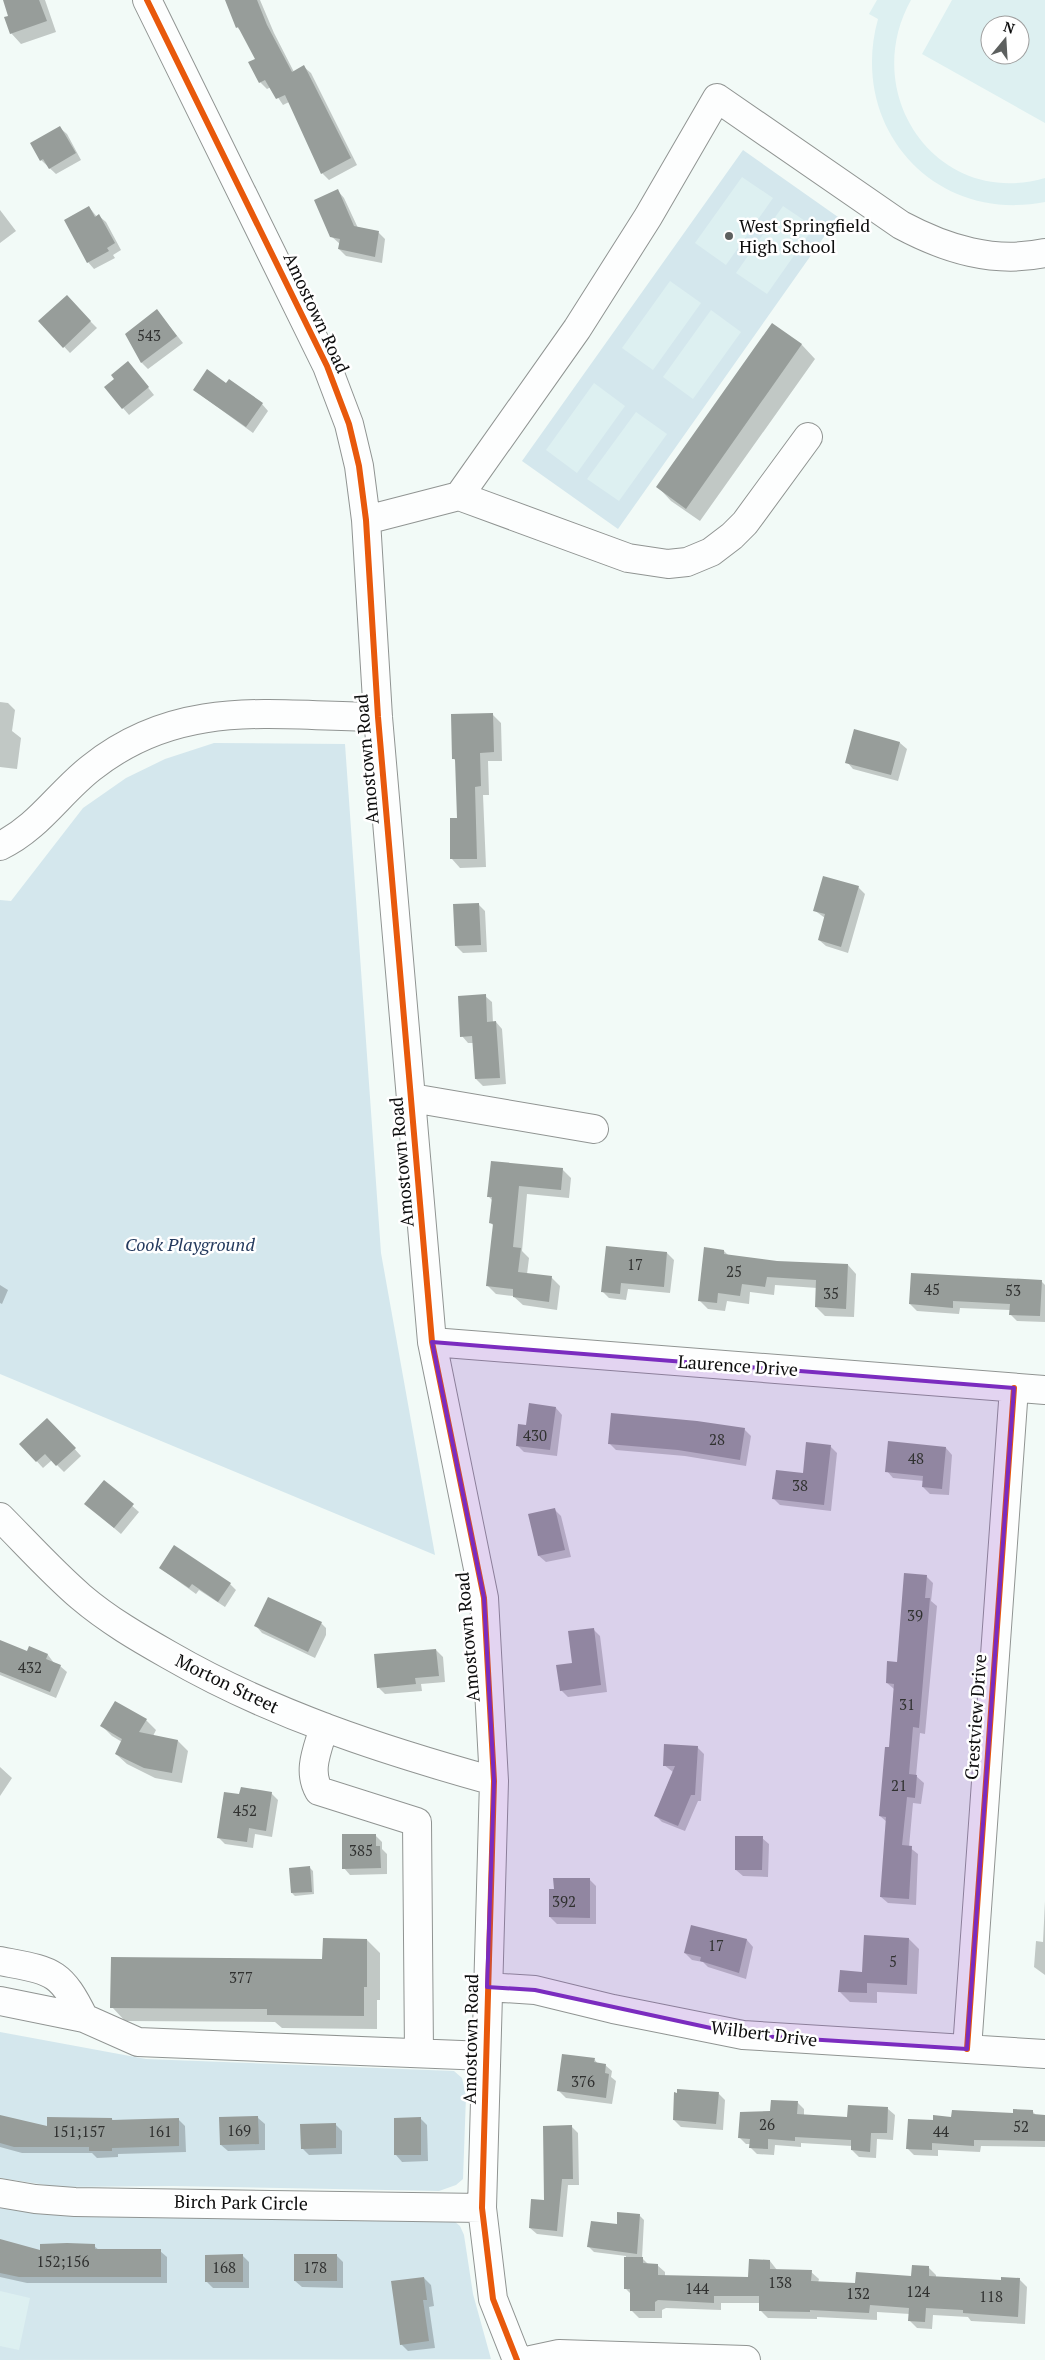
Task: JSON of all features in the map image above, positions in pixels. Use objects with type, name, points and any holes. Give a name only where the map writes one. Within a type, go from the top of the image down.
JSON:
[{"type":"street","name":"Amostown Road","points":[[147,0],[327,366],[348,424],[359,466],[366,520],[378,717],[432,1342],[484,1598],[494,1781],[482,2208],[492,2299],[517,2360]]},
{"type":"street","points":[[459,496],[577,329],[648,217],[717,98],[901,225],[924,237],[948,247],[997,257],[1027,257],[1045,253]]},
{"type":"street","points":[[366,520],[459,496],[628,558],[668,564],[687,562],[711,552],[745,523],[808,437]]},
{"type":"street","points":[[0,846],[17,837],[43,816],[91,768],[132,741],[162,728],[188,721],[232,714],[263,713],[378,717]]},
{"type":"street","points":[[412,1098],[594,1128]]},
{"type":"street","name":"Laurence Drive","points":[[432,1342],[1045,1390]]},
{"type":"street","name":"Crestview Drive","points":[[968,2049],[1014,1388]]},
{"type":"street","name":"Morton Street","points":[[3,1527],[81,1597],[142,1639],[219,1682],[324,1727],[391,1751],[494,1781]]},
{"type":"street","points":[[324,1727],[312,1772],[319,1790],[417,1822],[418,2052]]},
{"type":"street","points":[[0,1961],[36,1968],[58,1978],[71,1992],[84,2018]]},
{"type":"street","name":"Wilbert Drive","points":[[488,1987],[534,1990],[613,2009],[743,2035],[1045,2054]]},
{"type":"street","points":[[0,2001],[84,2018],[138,2042],[486,2056]]},
{"type":"street","name":"Birch Park Circle","points":[[0,2193],[35,2199],[75,2202],[482,2208]]},
{"type":"street","points":[[531,2360],[559,2354],[746,2360]]},
{"type":"highlighted area","points":[[432,1342],[1014,1388],[967,2049],[743,2035],[535,1990],[487,1987],[494,1781],[484,1598]]},
{"type":"green space","points":[[743,150],[838,217],[618,529],[522,461]]},
{"type":"green space","name":"Cook Playground","points":[[214,743],[345,744],[381,1253],[435,1555],[0,1374],[0,900],[11,901],[83,808],[126,778],[165,759]]},
{"type":"green space","points":[[0,2032],[146,2059],[454,2071],[462,2078],[466,2096],[463,2179],[456,2185],[439,2191],[173,2186],[59,2187],[0,2178]]},
{"type":"green space","points":[[0,2204],[454,2221],[460,2226],[464,2235],[473,2294],[491,2359],[0,2360]]},
{"type":"shaded area","points":[[877,0],[911,0],[897,36],[895,72],[902,106],[918,136],[942,160],[971,177],[1006,183],[1045,178],[1045,202],[1005,205],[968,198],[935,182],[909,159],[888,130],[876,96],[872,59],[878,19],[869,14]]},
{"type":"shaded area","points":[[952,0],[1045,0],[1045,123],[922,54]]},
{"type":"shaded area","points":[[742,177],[773,198],[726,265],[695,243]]},
{"type":"shaded area","points":[[783,206],[814,227],[767,294],[736,273]]},
{"type":"shaded area","points":[[670,281],[701,303],[653,370],[622,348]]},
{"type":"shaded area","points":[[711,310],[741,332],[693,399],[663,377]]},
{"type":"shaded area","points":[[594,383],[625,406],[577,473],[546,450]]},
{"type":"shaded area","points":[[636,412],[667,434],[619,501],[587,479]]},
{"type":"shaded area","points":[[0,2291],[30,2298],[19,2350],[0,2346]]},
{"type":"building","points":[[3,0],[39,0],[47,21],[10,34],[4,17],[8,16]]},
{"type":"building","points":[[225,0],[257,0],[267,25],[292,72],[304,65],[351,158],[321,174],[285,95],[276,99],[265,80],[259,83],[248,62],[255,59],[238,27],[236,28]]},
{"type":"building","points":[[60,126],[76,153],[49,169],[43,159],[40,161],[30,143]]},
{"type":"building","points":[[338,189],[354,226],[379,231],[375,257],[338,249],[340,239],[330,237],[314,200]]},
{"type":"building","points":[[89,206],[95,217],[99,214],[115,243],[107,248],[109,251],[87,263],[64,220]]},
{"type":"building","points":[[67,295],[91,321],[63,348],[38,321]]},
{"type":"building","points":[[157,309],[177,336],[141,363],[125,334]]},
{"type":"building","points":[[772,323],[802,344],[686,509],[656,487]]},
{"type":"building","points":[[128,361],[149,387],[122,409],[104,387],[114,379],[111,375]]},
{"type":"building","points":[[207,369],[226,383],[229,379],[263,403],[246,427],[193,390]]},
{"type":"building","points":[[493,713],[494,752],[480,753],[481,786],[475,787],[477,859],[450,859],[450,818],[457,818],[455,759],[452,759],[451,714]]},
{"type":"building","points":[[854,729],[900,742],[891,775],[845,763]]},
{"type":"building","points":[[823,876],[859,886],[841,947],[818,940],[825,914],[813,911]]},
{"type":"building","points":[[479,903],[481,945],[455,946],[453,904]]},
{"type":"building","points":[[486,994],[487,1022],[496,1021],[500,1078],[475,1079],[472,1036],[460,1037],[458,996]]},
{"type":"building","points":[[491,1161],[563,1168],[561,1190],[519,1186],[513,1247],[521,1248],[518,1272],[552,1276],[549,1302],[513,1297],[513,1289],[486,1286],[493,1224],[489,1223],[492,1197],[487,1197]]},
{"type":"building","points":[[606,1246],[667,1252],[664,1287],[621,1283],[620,1294],[601,1292]]},
{"type":"building","points":[[704,1247],[724,1250],[724,1254],[777,1261],[848,1264],[846,1309],[815,1307],[816,1280],[767,1277],[765,1287],[742,1284],[740,1296],[718,1293],[717,1303],[698,1301]]},
{"type":"building","points":[[911,1273],[1042,1280],[1040,1316],[1009,1315],[1010,1304],[953,1301],[953,1308],[909,1304]]},
{"type":"building","points":[[529,1403],[556,1407],[550,1450],[516,1446],[518,1424],[526,1425]]},
{"type":"building","points":[[611,1413],[697,1421],[745,1428],[740,1460],[678,1450],[608,1444]]},
{"type":"building","points":[[47,1418],[76,1448],[56,1466],[45,1454],[36,1462],[19,1444]]},
{"type":"building","points":[[888,1441],[946,1447],[942,1489],[922,1487],[923,1476],[885,1472]]},
{"type":"building","points":[[806,1442],[831,1445],[824,1505],[772,1499],[776,1470],[803,1473]]},
{"type":"building","points":[[104,1480],[134,1504],[114,1528],[84,1504]]},
{"type":"building","points":[[555,1508],[565,1550],[538,1556],[528,1514]]},
{"type":"building","points":[[174,1545],[231,1583],[218,1602],[192,1584],[189,1588],[159,1568]]},
{"type":"building","points":[[904,1573],[927,1575],[925,1598],[930,1598],[919,1728],[913,1727],[909,1774],[917,1775],[915,1798],[907,1797],[902,1845],[912,1846],[909,1899],[880,1897],[886,1817],[879,1816],[885,1747],[889,1747],[894,1684],[886,1683],[887,1661],[897,1662]]},
{"type":"building","points":[[268,1597],[322,1622],[308,1652],[254,1626]]},
{"type":"building","points":[[594,1628],[601,1685],[560,1691],[556,1665],[572,1663],[568,1631]]},
{"type":"building","points":[[0,1640],[27,1651],[29,1646],[48,1654],[46,1659],[61,1665],[50,1692],[0,1672]]},
{"type":"building","points":[[436,1649],[439,1676],[415,1678],[416,1684],[377,1688],[374,1654]]},
{"type":"building","points":[[115,1701],[147,1719],[139,1732],[178,1740],[172,1773],[144,1768],[115,1754],[122,1739],[100,1726]]},
{"type":"building","points":[[664,1744],[698,1746],[695,1795],[691,1795],[678,1826],[654,1816],[675,1766],[663,1766]]},
{"type":"building","points":[[241,1787],[272,1792],[266,1831],[249,1828],[247,1842],[217,1838],[224,1792],[239,1794]]},
{"type":"building","points":[[342,1834],[376,1834],[376,1846],[380,1846],[381,1868],[342,1869]]},
{"type":"building","points":[[735,1836],[763,1836],[762,1870],[735,1870]]},
{"type":"building","points":[[310,1866],[312,1892],[291,1893],[289,1868]]},
{"type":"building","points":[[553,1878],[590,1878],[590,1918],[549,1917],[549,1889],[554,1889]]},
{"type":"building","points":[[691,1925],[747,1939],[739,1973],[700,1961],[701,1957],[684,1953]]},
{"type":"building","points":[[864,1935],[909,1938],[907,1985],[867,1983],[867,1993],[838,1992],[840,1970],[862,1972]]},
{"type":"building","points":[[323,1938],[367,1939],[367,1987],[364,1987],[364,2016],[267,2015],[267,2009],[110,2008],[111,1957],[322,1959]]},
{"type":"building","points":[[562,2054],[595,2058],[594,2062],[606,2064],[605,2073],[609,2074],[606,2098],[557,2091]]},
{"type":"building","points":[[677,2089],[719,2092],[716,2124],[673,2120],[674,2092],[677,2093]]},
{"type":"building","points":[[771,2100],[798,2101],[797,2114],[847,2117],[848,2105],[888,2107],[887,2133],[871,2133],[870,2152],[851,2150],[851,2140],[795,2137],[795,2141],[768,2139],[768,2149],[749,2148],[750,2139],[738,2138],[740,2112],[770,2111]]},
{"type":"building","points":[[1013,2109],[1033,2110],[1033,2114],[1045,2115],[1045,2141],[974,2140],[974,2146],[932,2143],[932,2150],[906,2149],[908,2119],[933,2120],[933,2115],[951,2117],[952,2110],[1013,2113]]},
{"type":"building","points":[[0,2115],[47,2126],[47,2117],[112,2118],[112,2120],[179,2118],[179,2146],[112,2148],[112,2151],[89,2151],[89,2147],[14,2147],[0,2143]]},
{"type":"building","points":[[258,2116],[259,2144],[220,2145],[219,2117]]},
{"type":"building","points":[[421,2117],[421,2155],[394,2155],[394,2118]]},
{"type":"building","points":[[336,2123],[336,2148],[301,2149],[300,2124]]},
{"type":"building","points":[[572,2125],[573,2179],[562,2179],[557,2231],[529,2228],[531,2199],[544,2200],[543,2126]]},
{"type":"building","points":[[617,2212],[640,2214],[637,2254],[587,2247],[591,2221],[617,2224]]},
{"type":"building","points":[[0,2239],[40,2250],[40,2244],[67,2243],[95,2244],[95,2249],[161,2249],[161,2277],[19,2277],[0,2273]]},
{"type":"building","points":[[243,2254],[243,2282],[205,2282],[205,2255]]},
{"type":"building","points":[[294,2254],[337,2254],[337,2281],[294,2281]]},
{"type":"building","points":[[624,2257],[643,2257],[643,2263],[658,2264],[658,2275],[748,2277],[749,2259],[770,2260],[770,2269],[812,2270],[811,2281],[855,2283],[856,2272],[911,2276],[912,2265],[929,2266],[929,2276],[1001,2280],[1001,2277],[1020,2278],[1018,2317],[963,2313],[963,2310],[926,2308],[925,2322],[908,2321],[909,2308],[870,2305],[869,2313],[810,2310],[810,2312],[759,2311],[759,2296],[714,2296],[714,2303],[658,2300],[655,2302],[655,2311],[630,2311],[630,2289],[624,2289]]},
{"type":"building","points":[[424,2277],[427,2300],[423,2300],[429,2341],[400,2345],[391,2281]]},
{"type":"cycle path","points":[[147,0],[327,366],[349,424],[359,466],[366,520],[378,717],[432,1342],[484,1598],[494,1781],[482,2208],[493,2299],[517,2360]]},
{"type":"cycle path","points":[[967,2049],[1014,1388]]},
{"type":"place","name":"West Springfield High School","points":[[729,236]]}]
